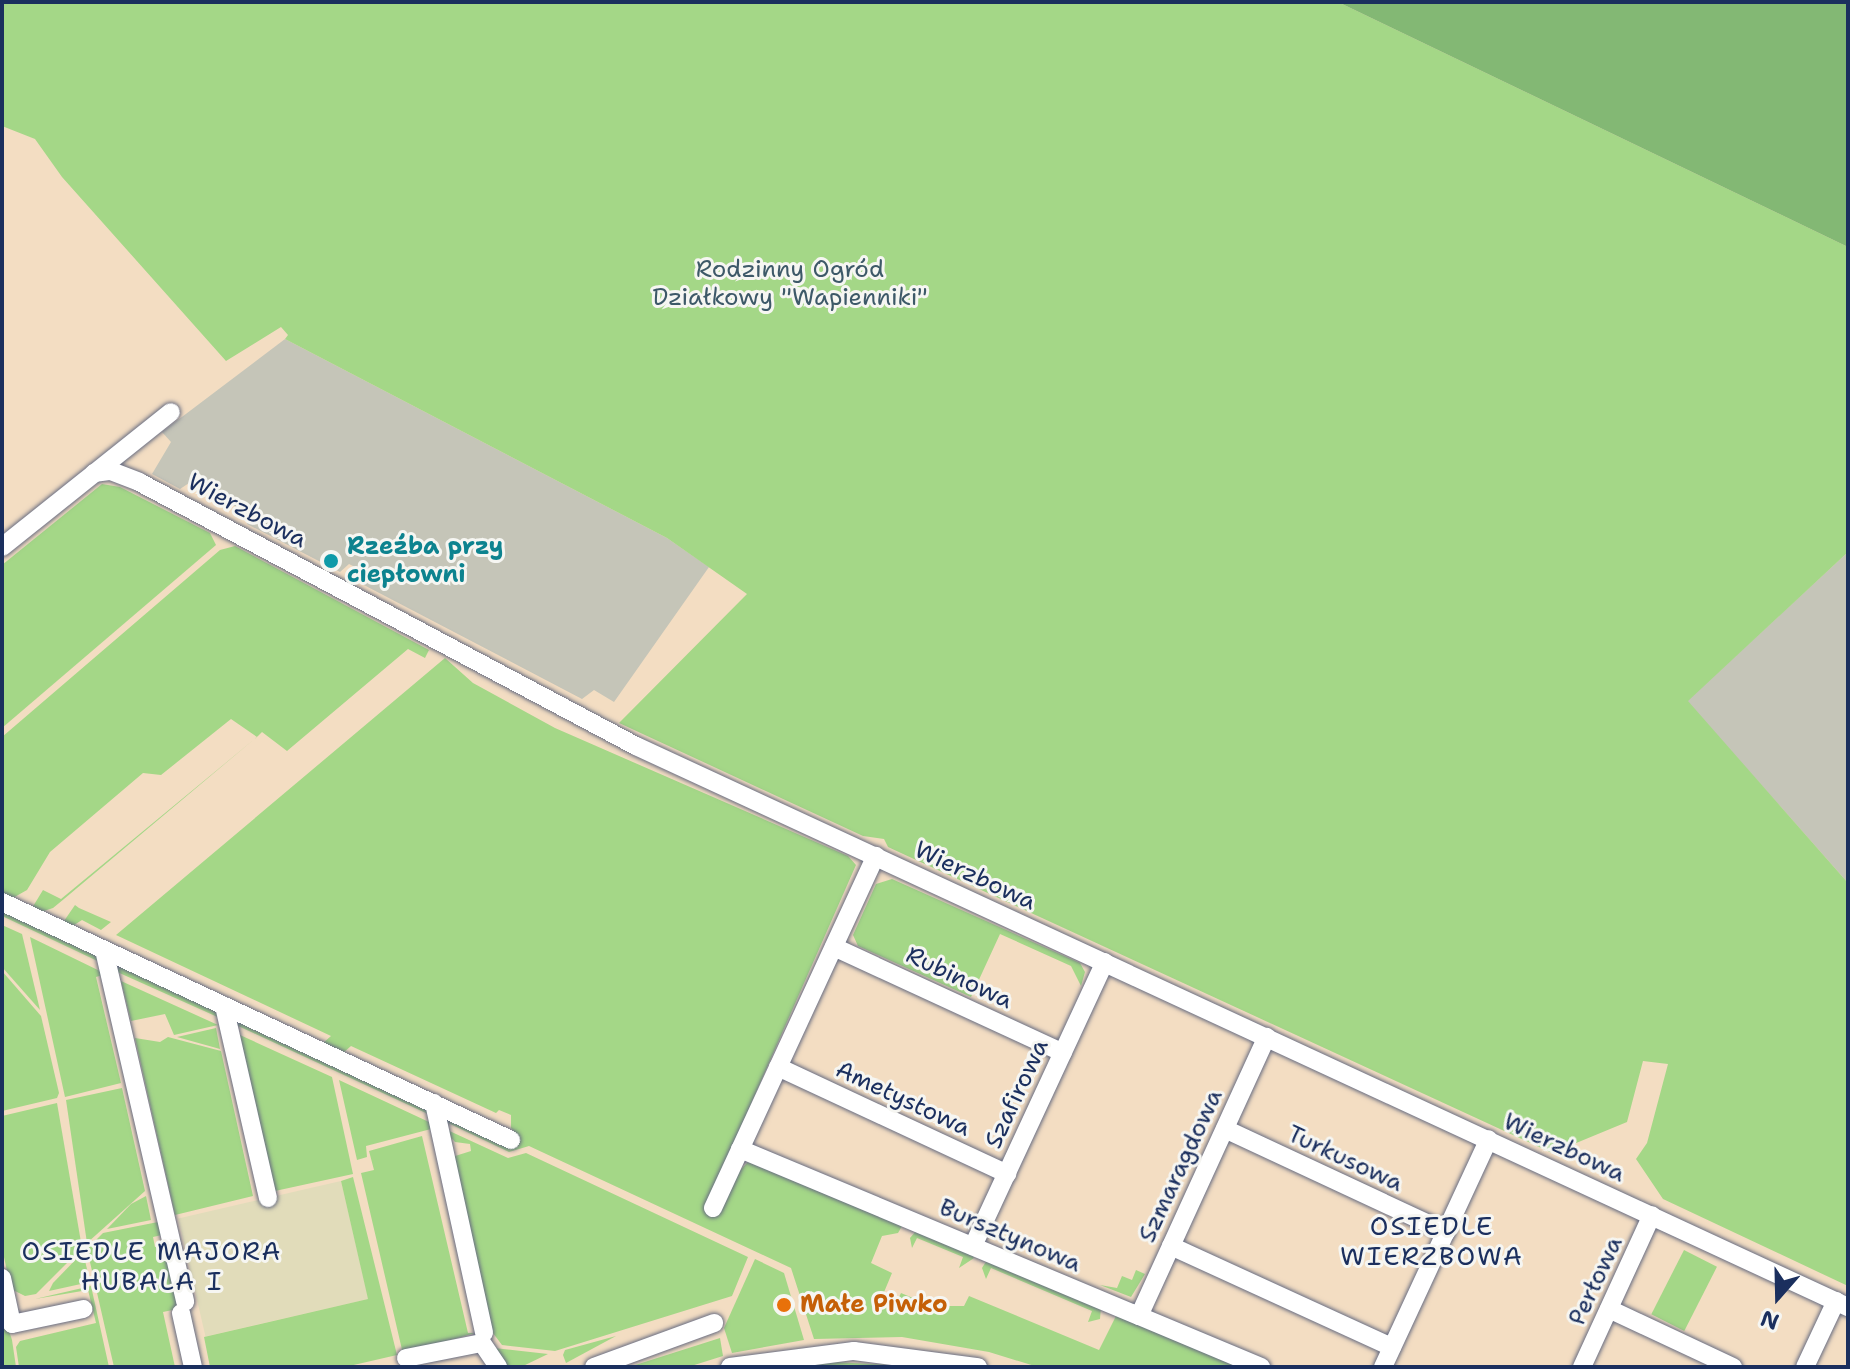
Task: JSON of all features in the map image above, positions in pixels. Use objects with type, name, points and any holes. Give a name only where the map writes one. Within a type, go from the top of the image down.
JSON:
[{"type":"street","points":[[2,547],[171,412]]},
{"type":"street","name":"Wierzbowa","points":[[94,473],[111,471],[139,482],[636,746],[1842,1304]]},
{"type":"street","points":[[713,1208],[876,856]]},
{"type":"street","points":[[2,902],[511,1140]]},
{"type":"street","name":"Rubinowa","points":[[834,947],[1063,1053]]},
{"type":"street","points":[[104,950],[183,1308],[193,1367]]},
{"type":"street","name":"Szafirowa","points":[[973,1246],[1105,962]]},
{"type":"street","points":[[224,1006],[268,1198]]},
{"type":"street","name":"Szmaragdowa","points":[[1139,1316],[1267,1037]]},
{"type":"street","name":"Ametystowa","points":[[778,1067],[1007,1174]]},
{"type":"street","points":[[434,1103],[484,1333]]},
{"type":"street","name":"Turkusowa","points":[[1225,1129],[1446,1232]]},
{"type":"street","points":[[1383,1367],[1489,1139]]},
{"type":"street","name":"Bursztynowa","points":[[740,1149],[1261,1367]]},
{"type":"street","name":"Perłowa","points":[[1582,1367],[1652,1215]]},
{"type":"street","points":[[1171,1246],[1392,1347]]},
{"type":"street","points":[[2,1278],[12,1324],[83,1309]]},
{"type":"street","points":[[1805,1367],[1842,1304]]},
{"type":"street","points":[[1609,1309],[1733,1367]]},
{"type":"street","points":[[594,1367],[714,1323]]},
{"type":"street","points":[[406,1358],[482,1343],[498,1367]]},
{"type":"street","points":[[730,1367],[812,1353],[978,1367]]},
{"type":"shaded area","points":[[285,339],[667,538],[709,567],[614,702],[594,690],[582,699],[362,584],[361,570],[349,564],[340,572],[247,524],[246,512],[189,483],[180,489],[152,474],[171,442],[162,432]]},
{"type":"shaded area","points":[[1848,552],[1848,883],[1687,701]]},
{"type":"shaded area","points":[[341,1181],[368,1299],[205,1336],[178,1219]]},
{"type":"green space","name":"Rodzinny Ogród Działkowy \"Wapienniki\"","points":[[2,2],[1338,2],[1848,247],[1848,552],[1688,701],[1848,883],[1848,1286],[1663,1199],[1636,1159],[1647,1143],[1668,1064],[1643,1061],[1627,1122],[1552,1153],[888,847],[884,839],[863,836],[619,723],[747,594],[667,538],[285,339],[288,335],[281,327],[226,361],[62,177],[35,139],[2,126]]},
{"type":"green space","points":[[1338,2],[1848,2],[1848,247]]},
{"type":"green space","points":[[102,484],[120,487],[210,533],[216,545],[2,728],[2,565]]},
{"type":"green space","points":[[235,546],[429,650],[425,658],[408,649],[287,751],[262,732],[257,737],[231,719],[161,775],[143,773],[50,852],[27,890],[11,899],[2,895],[2,737],[220,550]]},
{"type":"green space","points":[[445,658],[473,683],[555,728],[848,856],[856,865],[706,1206],[748,1162],[902,1226],[898,1233],[882,1236],[871,1263],[892,1273],[882,1297],[896,1303],[901,1293],[932,1306],[964,1306],[969,1296],[1099,1350],[1117,1314],[1248,1367],[1038,1367],[989,1352],[902,1337],[814,1339],[791,1268],[529,1146],[509,1152],[444,1121],[444,1115],[518,1136],[511,1128],[511,1115],[499,1110],[496,1113],[351,1046],[343,1053],[323,1043],[331,1036],[116,935]]},
{"type":"green space","points":[[245,747],[53,908],[41,912],[32,908],[43,890],[61,899]]},
{"type":"green space","points":[[892,879],[1080,963],[1085,972],[1081,986],[1071,966],[1000,934],[971,997],[858,946],[853,935],[876,884]]},
{"type":"green space","points":[[75,905],[111,922],[101,930],[82,920],[71,927],[64,921]]},
{"type":"green space","points":[[2,910],[104,957],[106,965],[2,916]]},
{"type":"green space","points":[[2,925],[22,934],[40,1010],[2,967]]},
{"type":"green space","points":[[30,937],[106,974],[96,977],[121,1083],[65,1097]]},
{"type":"green space","points":[[114,962],[218,1010],[222,1019],[115,971]]},
{"type":"green space","points":[[2,971],[41,1016],[59,1093],[57,1098],[2,1111]]},
{"type":"green space","points":[[121,981],[218,1025],[174,1035],[165,1014],[131,1021]]},
{"type":"green space","points":[[236,1018],[426,1107],[428,1114],[236,1025]]},
{"type":"green space","points":[[216,1028],[220,1049],[177,1037]]},
{"type":"green space","points":[[240,1035],[332,1077],[353,1174],[275,1191]]},
{"type":"green space","points":[[168,1037],[221,1051],[253,1196],[175,1215],[135,1038],[160,1042]]},
{"type":"green space","points":[[339,1080],[429,1122],[431,1129],[366,1146],[367,1157],[357,1160]]},
{"type":"green space","points":[[122,1088],[145,1191],[87,1243],[66,1100]]},
{"type":"green space","points":[[57,1103],[82,1248],[36,1294],[25,1296],[11,1289],[2,1248],[2,1116]]},
{"type":"green space","points":[[443,1128],[508,1158],[526,1153],[748,1257],[732,1296],[555,1351],[502,1345],[493,1333],[452,1157],[471,1151],[470,1144],[455,1142]]},
{"type":"green space","points":[[422,1136],[468,1333],[475,1333],[403,1354],[361,1173],[374,1170],[369,1151]]},
{"type":"green space","points":[[353,1177],[397,1355],[345,1367],[210,1367],[204,1337],[368,1299],[341,1181]]},
{"type":"green space","points":[[146,1196],[151,1220],[107,1229],[131,1204]]},
{"type":"green space","points":[[163,1221],[166,1234],[153,1237],[155,1247],[168,1245],[182,1308],[163,1312],[175,1367],[114,1367],[87,1249],[103,1233]]},
{"type":"green space","points":[[916,1231],[972,1254],[974,1258],[959,1268],[963,1257],[917,1238],[912,1248],[910,1238]]},
{"type":"green space","points":[[1684,1250],[1717,1267],[1684,1331],[1651,1314]]},
{"type":"green space","points":[[83,1252],[90,1282],[49,1291],[53,1283]]},
{"type":"green space","points":[[755,1259],[784,1273],[804,1340],[732,1353],[724,1328]]},
{"type":"green space","points":[[987,1260],[1101,1307],[1100,1319],[1088,1322],[1092,1311],[991,1268],[986,1279],[982,1268]]},
{"type":"green space","points":[[1136,1270],[1145,1274],[1131,1297],[1100,1285],[1117,1288],[1122,1276],[1132,1280]]},
{"type":"green space","points":[[91,1286],[109,1367],[19,1367],[16,1347],[20,1341],[96,1323],[88,1290],[35,1299]]},
{"type":"green space","points":[[2,1309],[12,1340],[16,1367],[2,1367]]},
{"type":"green space","points":[[616,1336],[566,1363],[565,1350]]},
{"type":"green space","points":[[720,1338],[723,1356],[688,1367],[629,1367]]},
{"type":"green space","points":[[494,1348],[548,1354],[521,1367],[505,1367]]},
{"type":"green space","points":[[833,1362],[891,1365],[891,1367],[783,1367]]},
{"type":"place","name":"Rzeźba przy ciepłowni","points":[[331,561]]},
{"type":"place","name":"Małe Piwko","points":[[784,1305]]},
{"type":"district","name":"OSIEDLE WIERZBOWA","points":[[1432,1241]]},
{"type":"district","name":"OSIEDLE MAJORA HUBALA I","points":[[152,1266]]}]
